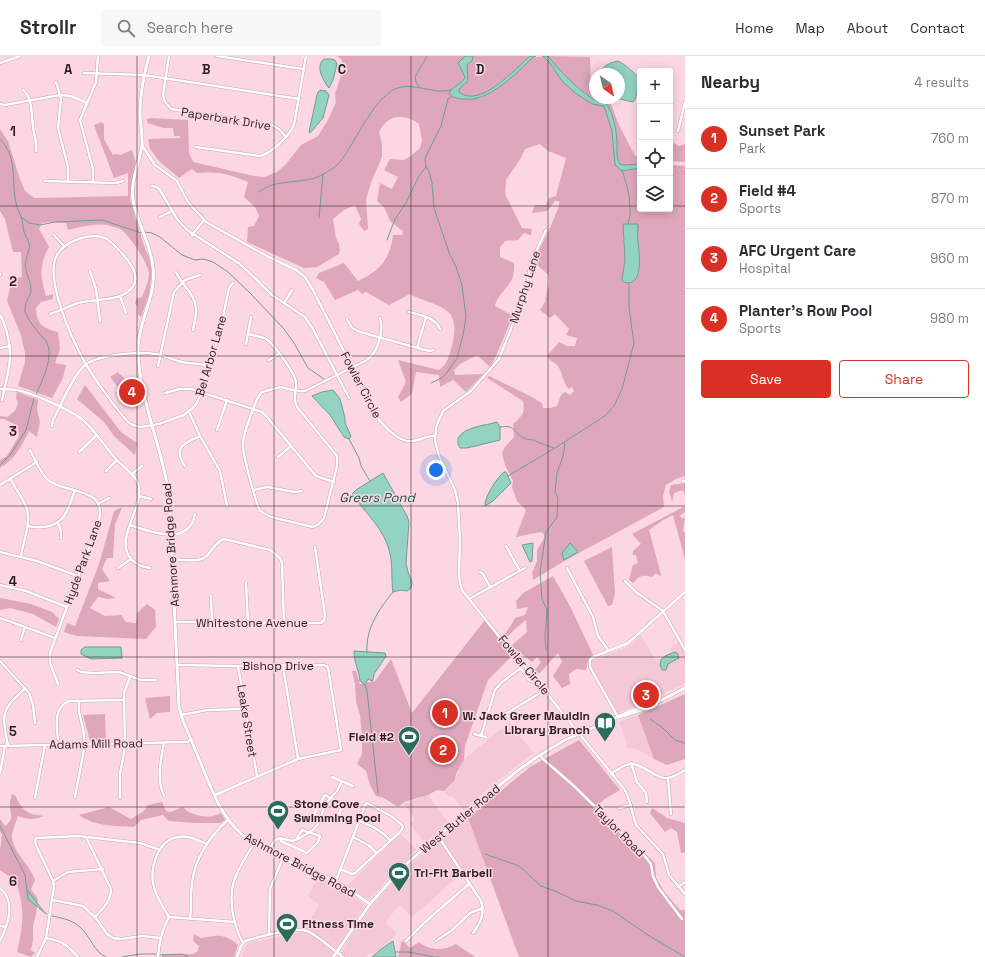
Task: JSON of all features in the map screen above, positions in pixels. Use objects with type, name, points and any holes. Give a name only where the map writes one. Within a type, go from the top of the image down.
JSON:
[{"type":"main road","name":"Ashmore Bridge Road","points":[[149,56],[144,75],[140,111],[142,145],[133,182],[133,196],[154,272],[151,298],[139,332],[138,354],[141,381],[168,486],[178,702],[181,715],[214,795],[228,820],[240,833],[268,851],[336,881],[370,904]]},
{"type":"main road","name":"West Butler Road","points":[[334,957],[370,904],[401,869],[438,836],[517,771],[540,755],[579,733],[642,710],[685,688]]},
{"type":"street","points":[[0,63],[20,56]]},
{"type":"street","points":[[93,182],[93,169],[80,121],[81,115],[95,85],[98,56]]},
{"type":"street","name":"Paperbark Drive","points":[[169,56],[163,97],[166,104],[173,110],[272,125],[279,129],[286,137]]},
{"type":"street","points":[[217,56],[304,70]]},
{"type":"street","points":[[196,147],[260,156],[267,153],[291,132],[294,125],[306,56]]},
{"type":"street","points":[[84,73],[144,75],[299,99]]},
{"type":"street","points":[[56,82],[61,103],[58,128],[68,167],[68,182]]},
{"type":"street","points":[[23,90],[27,94],[33,115],[32,126],[37,145],[36,151]]},
{"type":"street","points":[[0,104],[5,105],[60,95],[70,96],[87,103]]},
{"type":"street","points":[[678,131],[685,102]]},
{"type":"street","name":"Fowler Circle","points":[[142,145],[156,165],[176,181],[188,202],[211,226],[293,268],[302,275],[313,290],[377,417],[391,432],[410,442],[426,436],[434,436],[437,450],[457,497],[460,528],[459,580],[462,590],[497,634],[525,665],[626,792],[636,825],[663,854],[668,873],[685,894]]},
{"type":"street","points":[[140,153],[147,152]]},
{"type":"street","points":[[45,181],[116,183],[123,181]]},
{"type":"street","points":[[152,186],[157,187],[163,193],[172,211],[182,225],[192,235],[240,264],[267,291],[307,319],[349,398]]},
{"type":"street","points":[[160,217],[172,211]]},
{"type":"street","points":[[192,235],[204,220]]},
{"type":"street","name":"Murphy Lane","points":[[434,436],[438,421],[443,411],[471,390],[499,359],[524,298],[531,262],[546,230]]},
{"type":"street","points":[[54,235],[64,246]]},
{"type":"street","points":[[50,314],[61,310],[78,304],[120,296],[127,293],[132,287],[135,274],[131,263],[112,242],[104,238],[96,237],[76,239],[64,246],[56,256],[53,268],[55,288],[61,310],[86,364],[128,422],[138,427],[152,425],[180,417],[189,412],[200,436],[220,471],[227,506]]},
{"type":"street","points":[[90,271],[94,283],[100,321]]},
{"type":"street","points":[[176,272],[196,305],[193,330]]},
{"type":"street","points":[[158,366],[173,296],[176,289],[191,277],[200,275]]},
{"type":"street","name":"Bel Arbor Lane","points":[[189,412],[196,403],[201,392],[219,336],[229,288],[233,283]]},
{"type":"street","points":[[284,303],[292,290]]},
{"type":"street","points":[[120,296],[126,314]]},
{"type":"street","points":[[409,312],[426,317],[435,322],[440,329]]},
{"type":"street","points":[[0,315],[10,346],[10,363],[2,400]]},
{"type":"street","points":[[246,344],[251,317]]},
{"type":"street","points":[[417,348],[426,317]]},
{"type":"street","points":[[248,334],[265,339],[272,344],[296,378],[296,391],[294,399],[297,407],[337,456],[334,482],[324,518],[319,524],[313,527],[263,514],[258,507],[243,446],[258,396],[266,390],[281,387],[296,391],[302,392],[308,390],[372,357],[376,350],[379,338],[381,326],[380,318]]},
{"type":"street","points":[[348,319],[352,328],[355,330],[428,351],[434,350]]},
{"type":"street","points":[[0,348],[10,346]]},
{"type":"street","points":[[52,426],[77,374],[86,364],[99,358],[138,354],[160,355],[182,362],[209,366]]},
{"type":"street","points":[[269,360],[279,354]]},
{"type":"street","points":[[0,389],[24,392],[60,407],[81,418],[117,460],[132,474],[138,485],[138,496],[126,545],[127,553],[139,566],[150,568]]},
{"type":"street","points":[[165,393],[184,389],[201,392],[262,412],[316,476],[334,482]]},
{"type":"street","points":[[217,430],[227,400]]},
{"type":"street","points":[[79,452],[97,435]]},
{"type":"street","points":[[185,466],[179,457],[180,448],[200,436]]},
{"type":"street","points":[[278,457],[291,446]]},
{"type":"street","name":"Hyde Park Lane","points":[[30,450],[49,480],[89,495],[98,504],[100,513],[99,520],[50,653],[49,660],[58,684]]},
{"type":"street","points":[[106,470],[117,460]]},
{"type":"street","points":[[0,485],[37,462]]},
{"type":"street","points":[[132,474],[142,466]]},
{"type":"street","points":[[10,478],[26,507],[28,517],[21,556]]},
{"type":"street","points":[[254,490],[267,487],[295,492],[302,491]]},
{"type":"street","points":[[27,526],[43,528],[58,523],[67,512],[74,490]]},
{"type":"street","points":[[138,496],[151,499]]},
{"type":"street","points":[[98,504],[109,498]]},
{"type":"street","points":[[130,526],[155,533],[182,533],[192,524],[195,514]]},
{"type":"street","points":[[58,523],[61,538]]},
{"type":"street","points":[[172,560],[203,559],[217,542],[224,539],[272,551],[280,558],[282,563],[284,623]]},
{"type":"street","name":"Whitestone Avenue","points":[[175,622],[322,623],[325,615],[315,546]]},
{"type":"street","points":[[506,546],[520,571]]},
{"type":"street","points":[[0,552],[21,556],[78,576]]},
{"type":"street","points":[[118,568],[131,559]]},
{"type":"street","points":[[469,599],[525,568]]},
{"type":"street","points":[[567,568],[593,617],[598,636],[609,651]]},
{"type":"street","points":[[480,572],[483,574],[490,587]]},
{"type":"street","points":[[625,581],[636,592],[663,611],[685,650]]},
{"type":"street","points":[[246,584],[248,623]]},
{"type":"street","points":[[0,585],[26,591],[67,607]]},
{"type":"street","points":[[618,718],[589,665],[590,661],[592,658],[628,644],[685,592]]},
{"type":"street","points":[[211,596],[212,623]]},
{"type":"street","points":[[0,618],[55,638]]},
{"type":"street","points":[[20,640],[25,627]]},
{"type":"street","points":[[0,661],[1,666],[29,693],[35,723]]},
{"type":"street","name":"Bishop Drive","points":[[177,665],[324,665],[328,668],[341,749],[340,751],[298,759],[214,795]]},
{"type":"street","points":[[481,736],[496,690],[502,682],[525,665]]},
{"type":"street","name":"Leake Street","points":[[238,666],[256,776]]},
{"type":"street","points":[[283,666],[298,759]]},
{"type":"street","points":[[520,669],[530,681]]},
{"type":"street","points":[[77,670],[92,673],[119,672],[141,680],[156,680]]},
{"type":"street","points":[[120,798],[120,774],[125,744],[124,690],[130,677]]},
{"type":"street","points":[[0,773],[7,746],[4,713],[9,704],[25,688]]},
{"type":"street","points":[[499,718],[545,690]]},
{"type":"street","points":[[58,739],[56,724],[59,710],[65,703],[79,701],[124,700]]},
{"type":"street","points":[[75,797],[85,744],[79,712],[79,701]]},
{"type":"street","points":[[181,715],[207,710],[244,709]]},
{"type":"street","points":[[474,734],[486,737]]},
{"type":"street","name":"Adams Mill Road","points":[[0,746],[125,744],[187,742],[192,740]]},
{"type":"street","points":[[164,742],[159,769],[164,796]]},
{"type":"street","points":[[35,798],[45,745]]},
{"type":"street","name":"Taylor Road","points":[[540,755],[574,786],[644,855],[651,864],[653,876],[658,887],[682,919]]},
{"type":"street","points":[[612,774],[624,765],[631,763],[637,764],[663,778],[668,778],[685,770]]},
{"type":"street","points":[[631,763],[637,782],[646,793],[647,802]]},
{"type":"street","points":[[332,777],[353,786]]},
{"type":"street","points":[[668,778],[671,814]]},
{"type":"street","points":[[268,851],[273,842],[280,838],[292,841],[296,840],[318,824],[326,803],[337,791],[342,781]]},
{"type":"street","points":[[325,795],[331,799],[343,804],[336,822],[314,814],[325,795]]},
{"type":"street","points":[[336,881],[340,869],[365,804],[367,803],[392,816],[402,825],[403,828],[401,831],[355,873],[352,874],[340,869]]},
{"type":"street","points":[[618,808],[631,805]]},
{"type":"street","points":[[190,918],[193,875],[197,862],[216,831],[228,820]]},
{"type":"street","points":[[359,821],[376,828],[390,840]]},
{"type":"street","points":[[280,838],[281,841],[307,853],[318,842],[320,836],[302,830],[296,840]]},
{"type":"street","points":[[37,957],[46,938],[52,900],[53,881],[36,845],[36,839],[38,837],[86,836],[140,844],[160,850]]},
{"type":"street","points":[[86,836],[111,886],[111,892],[107,904],[95,917]]},
{"type":"street","points":[[438,836],[480,897],[483,908],[481,921],[473,933]]},
{"type":"street","points":[[169,917],[156,893],[153,883],[153,867],[160,850],[170,840],[178,837],[189,838],[207,844]]},
{"type":"street","points":[[353,837],[368,845],[377,853]]},
{"type":"street","points":[[243,943],[235,922],[231,903],[233,882],[237,871],[254,843]]},
{"type":"street","points":[[269,935],[270,889],[283,858]]},
{"type":"street","points":[[53,881],[68,872],[103,869]]},
{"type":"street","points":[[678,887],[685,882]]},
{"type":"street","points":[[406,941],[424,922],[470,883]]},
{"type":"street","points":[[0,888],[5,893],[9,902],[8,920],[0,941]]},
{"type":"street","points":[[52,900],[79,905],[86,908],[95,917],[107,934],[113,938],[121,939],[142,936],[161,938]]},
{"type":"street","points":[[436,941],[452,930],[470,912],[483,908]]},
{"type":"street","points":[[169,917],[235,922]]},
{"type":"street","points":[[158,957],[164,926],[169,917]]},
{"type":"street","points":[[0,926],[6,927]]},
{"type":"street","points":[[237,957],[243,943],[249,940],[293,930],[305,930],[343,957]]},
{"type":"street","points":[[46,938],[58,940],[66,944],[78,957]]},
{"type":"shaded area","points":[[337,56],[465,56],[462,64],[465,77],[464,80],[451,90],[451,96],[467,100],[482,97],[532,58],[543,56],[554,70],[589,101],[589,104],[604,106],[612,131],[615,165],[620,170],[626,171],[637,169],[637,212],[673,212],[673,165],[685,166],[685,476],[666,485],[663,496],[664,507],[566,560],[533,580],[532,573],[537,561],[537,550],[544,538],[544,534],[541,532],[516,537],[526,510],[517,501],[512,487],[513,481],[505,465],[502,454],[504,448],[514,437],[513,424],[522,414],[524,405],[523,401],[487,378],[489,376],[532,397],[542,403],[543,408],[557,406],[561,395],[565,392],[570,395],[574,391],[572,387],[569,389],[565,384],[559,368],[547,356],[559,342],[567,346],[575,346],[577,338],[566,335],[569,329],[555,314],[550,318],[540,310],[545,302],[549,286],[549,275],[533,262],[550,228],[559,206],[559,201],[555,201],[547,211],[532,213],[535,205],[546,205],[549,198],[556,196],[566,158],[548,151],[540,144],[525,149],[521,158],[506,180],[505,194],[522,228],[532,229],[531,235],[524,233],[518,240],[505,241],[500,247],[500,257],[514,263],[514,271],[509,284],[498,298],[495,306],[513,316],[490,367],[477,355],[460,364],[454,370],[455,375],[483,374],[466,392],[453,380],[440,387],[439,375],[416,372],[412,394],[401,402],[398,397],[406,382],[398,360],[439,370],[442,368],[448,359],[452,346],[454,322],[451,315],[439,306],[410,294],[389,305],[366,292],[362,294],[358,290],[335,300],[324,282],[316,278],[319,273],[344,263],[358,281],[366,277],[383,263],[392,243],[393,235],[402,235],[403,231],[390,221],[384,207],[377,201],[380,183],[392,189],[398,177],[384,170],[390,159],[404,160],[420,148],[422,141],[419,124],[408,118],[397,117],[387,122],[383,126],[379,132],[382,143],[382,157],[366,199],[368,229],[364,231],[359,224],[361,219],[355,205],[344,210],[333,219],[336,238],[339,244],[339,254],[317,267],[304,268],[247,242],[248,227],[254,226],[259,216],[255,207],[244,197],[248,182],[223,174],[211,172],[197,173],[192,169],[179,178],[159,161],[150,149],[148,139],[180,138],[180,136],[174,136],[173,128],[163,128],[147,123],[147,119],[188,120],[189,153],[193,162],[254,176],[264,177],[277,172],[286,164],[301,145],[318,136],[328,120],[336,102],[335,94],[344,66],[341,59]]},
{"type":"shaded area","points":[[473,56],[530,56],[507,78],[487,92],[468,96],[459,92],[459,89],[468,81],[467,65],[472,61]]},
{"type":"shaded area","points":[[548,56],[590,57],[589,96],[567,77]]},
{"type":"shaded area","points":[[605,104],[611,104],[619,125],[635,156],[637,156],[637,164],[620,164],[617,158],[617,142]]},
{"type":"shaded area","points":[[101,122],[104,124],[104,139],[113,155],[120,155],[132,150],[136,163],[130,199],[151,267],[149,295],[141,317],[138,315],[138,307],[135,303],[137,298],[142,297],[148,282],[149,273],[146,263],[138,250],[122,230],[106,225],[90,225],[68,230],[66,223],[42,223],[39,229],[49,247],[43,260],[42,277],[46,296],[53,294],[53,299],[41,302],[36,308],[39,322],[44,327],[58,332],[60,349],[55,363],[66,365],[63,378],[52,398],[18,386],[25,362],[25,353],[21,335],[7,301],[10,288],[10,279],[22,277],[21,252],[13,252],[5,219],[0,211],[0,129],[8,141],[25,191],[34,198],[128,196],[128,173],[114,178],[94,125]]},
{"type":"shaded area","points":[[673,143],[679,146],[685,144],[685,162],[673,161]]},
{"type":"shaded area","points":[[118,372],[128,384],[120,390],[110,377]]},
{"type":"shaded area","points":[[85,385],[121,432],[137,443],[135,455],[114,436],[104,422],[77,399]]},
{"type":"shaded area","points":[[17,392],[38,400],[37,409],[40,422],[37,437],[29,431],[21,447],[14,456],[0,468],[0,460],[7,456],[19,436],[18,426],[4,419],[0,419],[0,416],[7,417],[15,411],[18,403],[16,398]]},
{"type":"shaded area","points":[[685,483],[685,496],[683,490],[674,493],[672,502],[669,491],[671,485]]},
{"type":"shaded area","points":[[685,506],[685,512],[680,516],[685,518],[683,530],[685,533],[685,560],[673,515],[649,530],[661,575],[660,576],[656,573],[652,577],[641,576],[633,583],[629,580],[633,565],[638,563],[636,555],[633,555],[633,551],[641,544],[632,534]]},
{"type":"shaded area","points":[[122,507],[115,525],[113,558],[107,558],[102,569],[110,581],[98,583],[98,589],[116,598],[108,599],[98,597],[90,608],[105,616],[121,615],[126,622],[136,623],[137,613],[147,604],[155,610],[156,627],[146,639],[77,636],[64,632],[67,623],[75,626],[99,564],[114,511]]},
{"type":"shaded area","points":[[612,547],[615,593],[612,605],[608,606],[584,561]]},
{"type":"shaded area","points":[[553,576],[571,608],[593,655],[588,661],[586,670],[576,669],[569,674],[570,684],[562,688],[553,676],[562,662],[558,653],[539,674],[535,670],[541,662],[537,657],[532,662],[511,646],[527,632],[526,620],[505,639],[503,636],[515,618],[525,615],[528,607],[517,609],[516,601],[523,593]]},
{"type":"shaded area","points":[[0,598],[31,604],[52,612],[59,619],[56,627],[33,614],[10,608],[0,610]]},
{"type":"shaded area","points":[[485,620],[514,654],[488,680],[465,746],[464,760],[456,774],[455,780],[444,791],[437,790],[428,795],[404,802],[398,807],[384,798],[376,796],[370,785],[366,771],[357,764],[362,754],[362,737],[360,715],[356,702],[355,684],[352,671],[356,671],[360,684],[375,681],[391,659],[412,713]]},
{"type":"shaded area","points":[[641,635],[656,661],[671,652],[670,648],[679,642],[685,653],[685,683],[653,699],[618,713],[590,665],[591,661],[628,647]]},
{"type":"shaded area","points":[[685,694],[685,759],[667,765],[654,759],[638,715]]},
{"type":"shaded area","points":[[170,696],[170,712],[157,713],[150,719],[145,698]]},
{"type":"shaded area","points":[[105,714],[106,740],[90,741],[83,715]]},
{"type":"shaded area","points":[[638,715],[654,759],[639,750],[627,748],[627,743],[619,722]]},
{"type":"shaded area","points":[[509,723],[534,753],[464,810],[452,796],[449,797],[444,791],[455,780],[464,759]]},
{"type":"shaded area","points":[[579,740],[620,790],[606,798],[597,806],[655,863],[656,878],[664,891],[680,910],[685,910],[685,957],[519,957],[468,818],[530,767]]},
{"type":"shaded area","points":[[12,794],[15,795],[20,805],[26,811],[44,816],[31,819],[18,816],[12,835],[14,847],[33,874],[35,880],[31,889],[38,899],[33,926],[31,950],[35,953],[31,957],[17,952],[22,923],[21,898],[15,879],[0,870],[2,834],[0,832],[0,819],[5,826],[11,820],[10,805]]},
{"type":"shaded area","points":[[428,795],[449,823],[425,843],[410,824],[415,819],[404,804]]},
{"type":"shaded area","points":[[162,802],[166,811],[170,812],[183,807],[190,813],[202,816],[214,816],[221,813],[225,820],[220,823],[169,821],[163,815],[141,820],[134,827],[113,826],[98,823],[85,819],[79,815],[109,807],[131,819],[144,811],[148,805]]},
{"type":"shaded area","points":[[652,808],[667,818],[685,823],[685,852],[681,853],[677,832],[671,828],[665,832],[650,813]]},
{"type":"shaded area","points":[[468,818],[491,880],[461,874],[412,917],[400,905],[385,922],[397,934],[374,954],[371,952],[365,957],[338,957],[374,904],[404,870]]},
{"type":"shaded area","points":[[400,834],[417,850],[390,876],[369,900],[348,885]]},
{"type":"shaded area","points":[[319,875],[342,887],[365,905],[330,957],[242,957],[245,947],[249,943],[304,931],[319,905],[308,896]]},
{"type":"shaded area","points":[[194,934],[201,938],[221,936],[229,938],[238,945],[234,957],[162,957],[162,954],[193,954],[198,951],[199,946],[193,941]]},
{"type":"shaded area","points":[[402,940],[410,948],[419,942],[428,947],[437,949],[447,948],[456,944],[475,957],[398,957]]},
{"type":"water","points":[[465,56],[473,56],[472,61],[467,65],[468,81],[459,89],[459,92],[467,96],[487,92],[506,78],[530,56],[536,56],[510,79],[492,92],[482,97],[463,99],[453,97],[449,93],[465,77],[458,63]]},
{"type":"water","points":[[543,56],[548,56],[580,90],[589,96],[589,102],[574,92],[562,81],[550,63]]},
{"type":"water","points":[[324,59],[335,60],[337,64],[333,80],[329,88],[322,77],[320,69],[321,62]]},
{"type":"water","points":[[618,61],[637,75],[637,91],[633,102],[625,100],[625,68],[603,68]]},
{"type":"water","points":[[321,90],[326,91],[329,95],[323,118],[310,133],[317,95]]},
{"type":"water","points":[[592,104],[606,104],[608,107],[615,126],[617,157],[620,164],[637,164],[637,168],[622,171],[615,165],[612,131],[604,106]]},
{"type":"water","points":[[623,224],[638,224],[639,268],[638,275],[635,280],[630,283],[623,282],[622,279],[625,260]]},
{"type":"water","points":[[132,386],[138,393],[132,397],[127,390]]},
{"type":"water","points":[[333,390],[340,399],[345,423],[351,436],[349,439],[344,437],[330,415],[312,396]]},
{"type":"water","points":[[497,422],[500,427],[500,440],[467,448],[460,448],[458,438],[461,434],[476,427]]},
{"type":"water","points":[[504,472],[506,472],[511,483],[493,501],[485,506],[485,502],[492,488]]},
{"type":"water","name":"Greers Pond","points":[[383,473],[409,522],[406,563],[412,582],[411,588],[407,591],[401,590],[393,592],[391,559],[388,545],[379,529],[352,494]]},
{"type":"water","points":[[533,543],[532,561],[530,562],[522,545]]},
{"type":"water","points":[[570,543],[578,552],[564,560],[562,553]]},
{"type":"water","points":[[85,647],[121,647],[122,658],[91,659],[81,654],[81,650]]},
{"type":"water","points":[[354,651],[385,653],[386,656],[374,674],[373,680],[368,679],[365,685],[360,681]]},
{"type":"water","points":[[675,652],[679,658],[668,664],[666,670],[662,670],[660,665],[661,660],[665,656]]},
{"type":"water","points":[[27,890],[45,913],[28,899]]},
{"type":"water","points":[[393,941],[396,957],[372,957],[380,950]]},
{"type":"waterway","points":[[420,88],[415,77],[427,56]]},
{"type":"waterway","points":[[259,192],[264,188],[275,184],[313,179],[336,166],[345,156],[364,123],[376,106],[383,98],[397,88],[410,86],[438,91],[451,90]]},
{"type":"waterway","points":[[431,383],[442,378],[457,358],[466,317],[462,285],[434,208],[432,183],[429,171],[426,167],[425,158],[441,126],[448,99],[452,96]]},
{"type":"waterway","points":[[0,139],[6,146],[12,161],[17,208],[22,219],[24,233],[29,242],[29,250],[26,259],[26,272],[31,291],[25,311],[31,323],[46,341],[49,354],[47,368],[36,395]]},
{"type":"waterway","points":[[387,240],[395,219],[406,203],[419,176],[426,167]]},
{"type":"waterway","points":[[622,170],[629,198],[630,212],[628,224]]},
{"type":"waterway","points":[[319,218],[323,174]]},
{"type":"waterway","points":[[21,217],[29,223],[40,225],[55,222],[102,220],[141,233]]},
{"type":"waterway","points":[[144,232],[152,233],[160,237],[182,255],[195,260],[203,259],[213,262],[228,272],[284,329],[308,368],[324,379]]},
{"type":"waterway","points":[[508,476],[597,421],[606,415],[614,406],[622,389],[634,343],[629,308],[629,283]]},
{"type":"waterway","points":[[0,465],[10,455],[26,430],[34,398]]},
{"type":"waterway","points":[[500,427],[505,426],[512,428],[525,439],[533,440],[554,448]]},
{"type":"waterway","points":[[349,439],[359,458],[361,466],[370,481]]},
{"type":"waterway","points":[[546,650],[545,638],[547,610],[542,599],[540,572],[546,532],[557,517],[558,498],[555,492],[557,473],[565,445],[564,442]]},
{"type":"waterway","points":[[367,653],[368,636],[374,620],[393,592]]},
{"type":"waterway","points":[[365,685],[367,691],[378,793]]},
{"type":"waterway","points":[[650,719],[663,728],[675,740],[685,743]]},
{"type":"waterway","points":[[0,826],[25,875],[27,890]]},
{"type":"waterway","points":[[485,854],[519,866],[541,886],[576,901],[597,905],[613,911],[648,935],[685,957]]},
{"type":"waterway","points":[[52,916],[78,925],[84,931],[95,948],[106,957]]},
{"type":"waterway","points":[[395,952],[409,952],[434,957]]},
{"type":"waterway","points":[[122,957],[140,954],[156,954]]},
{"type":"waterway","points":[[160,955],[182,954],[188,957]]},
{"type":"place","name":"Planter's Row Pool","points":[[132,392]]},
{"type":"place","name":"AFC Urgent Care","points":[[646,695]]},
{"type":"place","name":"Sunset Park","points":[[445,713]]},
{"type":"place","name":"W. Jack Greer Mauldin Library Branch","points":[[605,742]]},
{"type":"place","name":"Field #4","points":[[443,750]]},
{"type":"place","name":"Field #2","points":[[409,756]]},
{"type":"place","name":"Stone Cove Swimming Pool","points":[[278,830]]},
{"type":"place","name":"Tri-Fit Barbell","points":[[399,892]]},
{"type":"place","name":"Fitness Time","points":[[287,944]]}]
